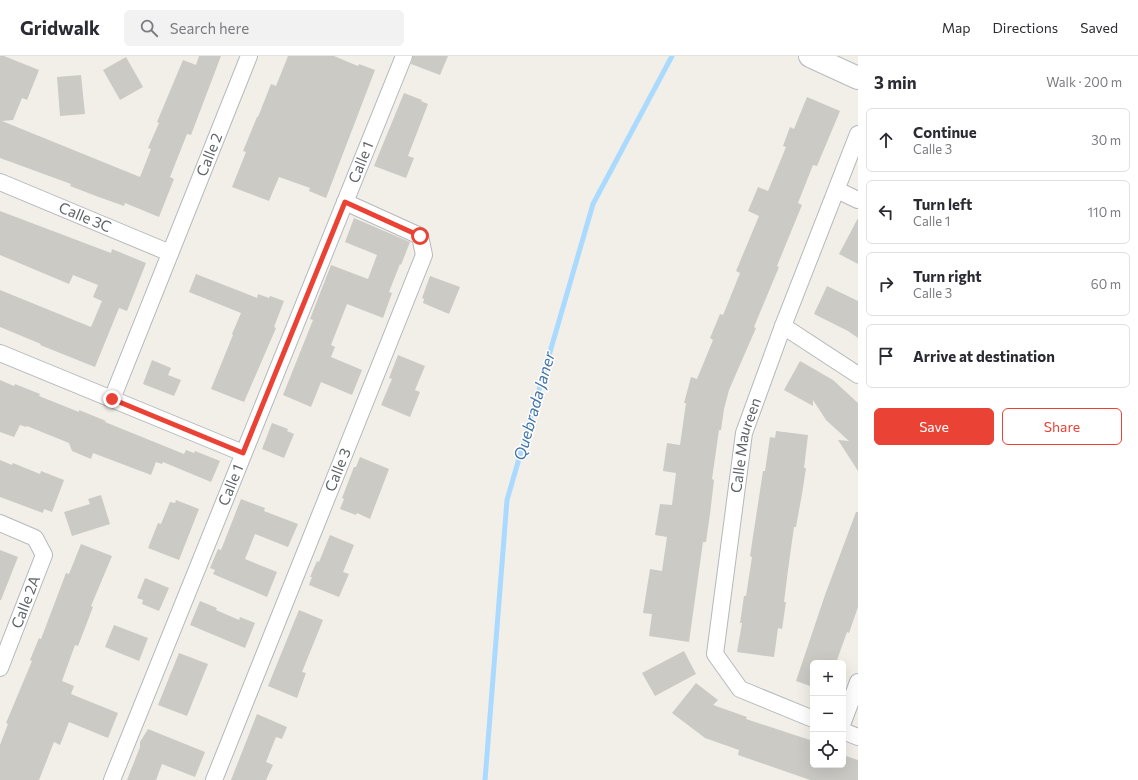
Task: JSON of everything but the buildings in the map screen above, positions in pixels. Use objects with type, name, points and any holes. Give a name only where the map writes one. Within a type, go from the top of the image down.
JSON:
[{"type":"main road","points":[[810,56],[858,78]]},
{"type":"street","name":"Calle 2","points":[[112,399],[249,56]]},
{"type":"street","name":"Calle 1","points":[[112,780],[404,56]]},
{"type":"street","name":"Calle Maureen","points":[[810,717],[740,689],[715,654],[744,433],[783,326],[858,134]]},
{"type":"street","name":"Calle 3C","points":[[0,182],[170,253]]},
{"type":"street","points":[[837,190],[858,200]]},
{"type":"street","name":"Calle 3","points":[[214,780],[424,255],[420,236],[345,202]]},
{"type":"street","points":[[783,326],[858,375]]},
{"type":"street","points":[[0,353],[243,453]]},
{"type":"street","name":"Calle 2A","points":[[0,523],[35,538],[44,555],[0,668]]},
{"type":"street","points":[[846,714],[858,682]]},
{"type":"street","points":[[846,732],[858,737]]},
{"type":"waterway","name":"Quebrada Janer","points":[[485,780],[507,500],[593,204],[672,56]]},
{"type":"route","points":[[112,399],[243,453],[345,202],[420,236]]}]
